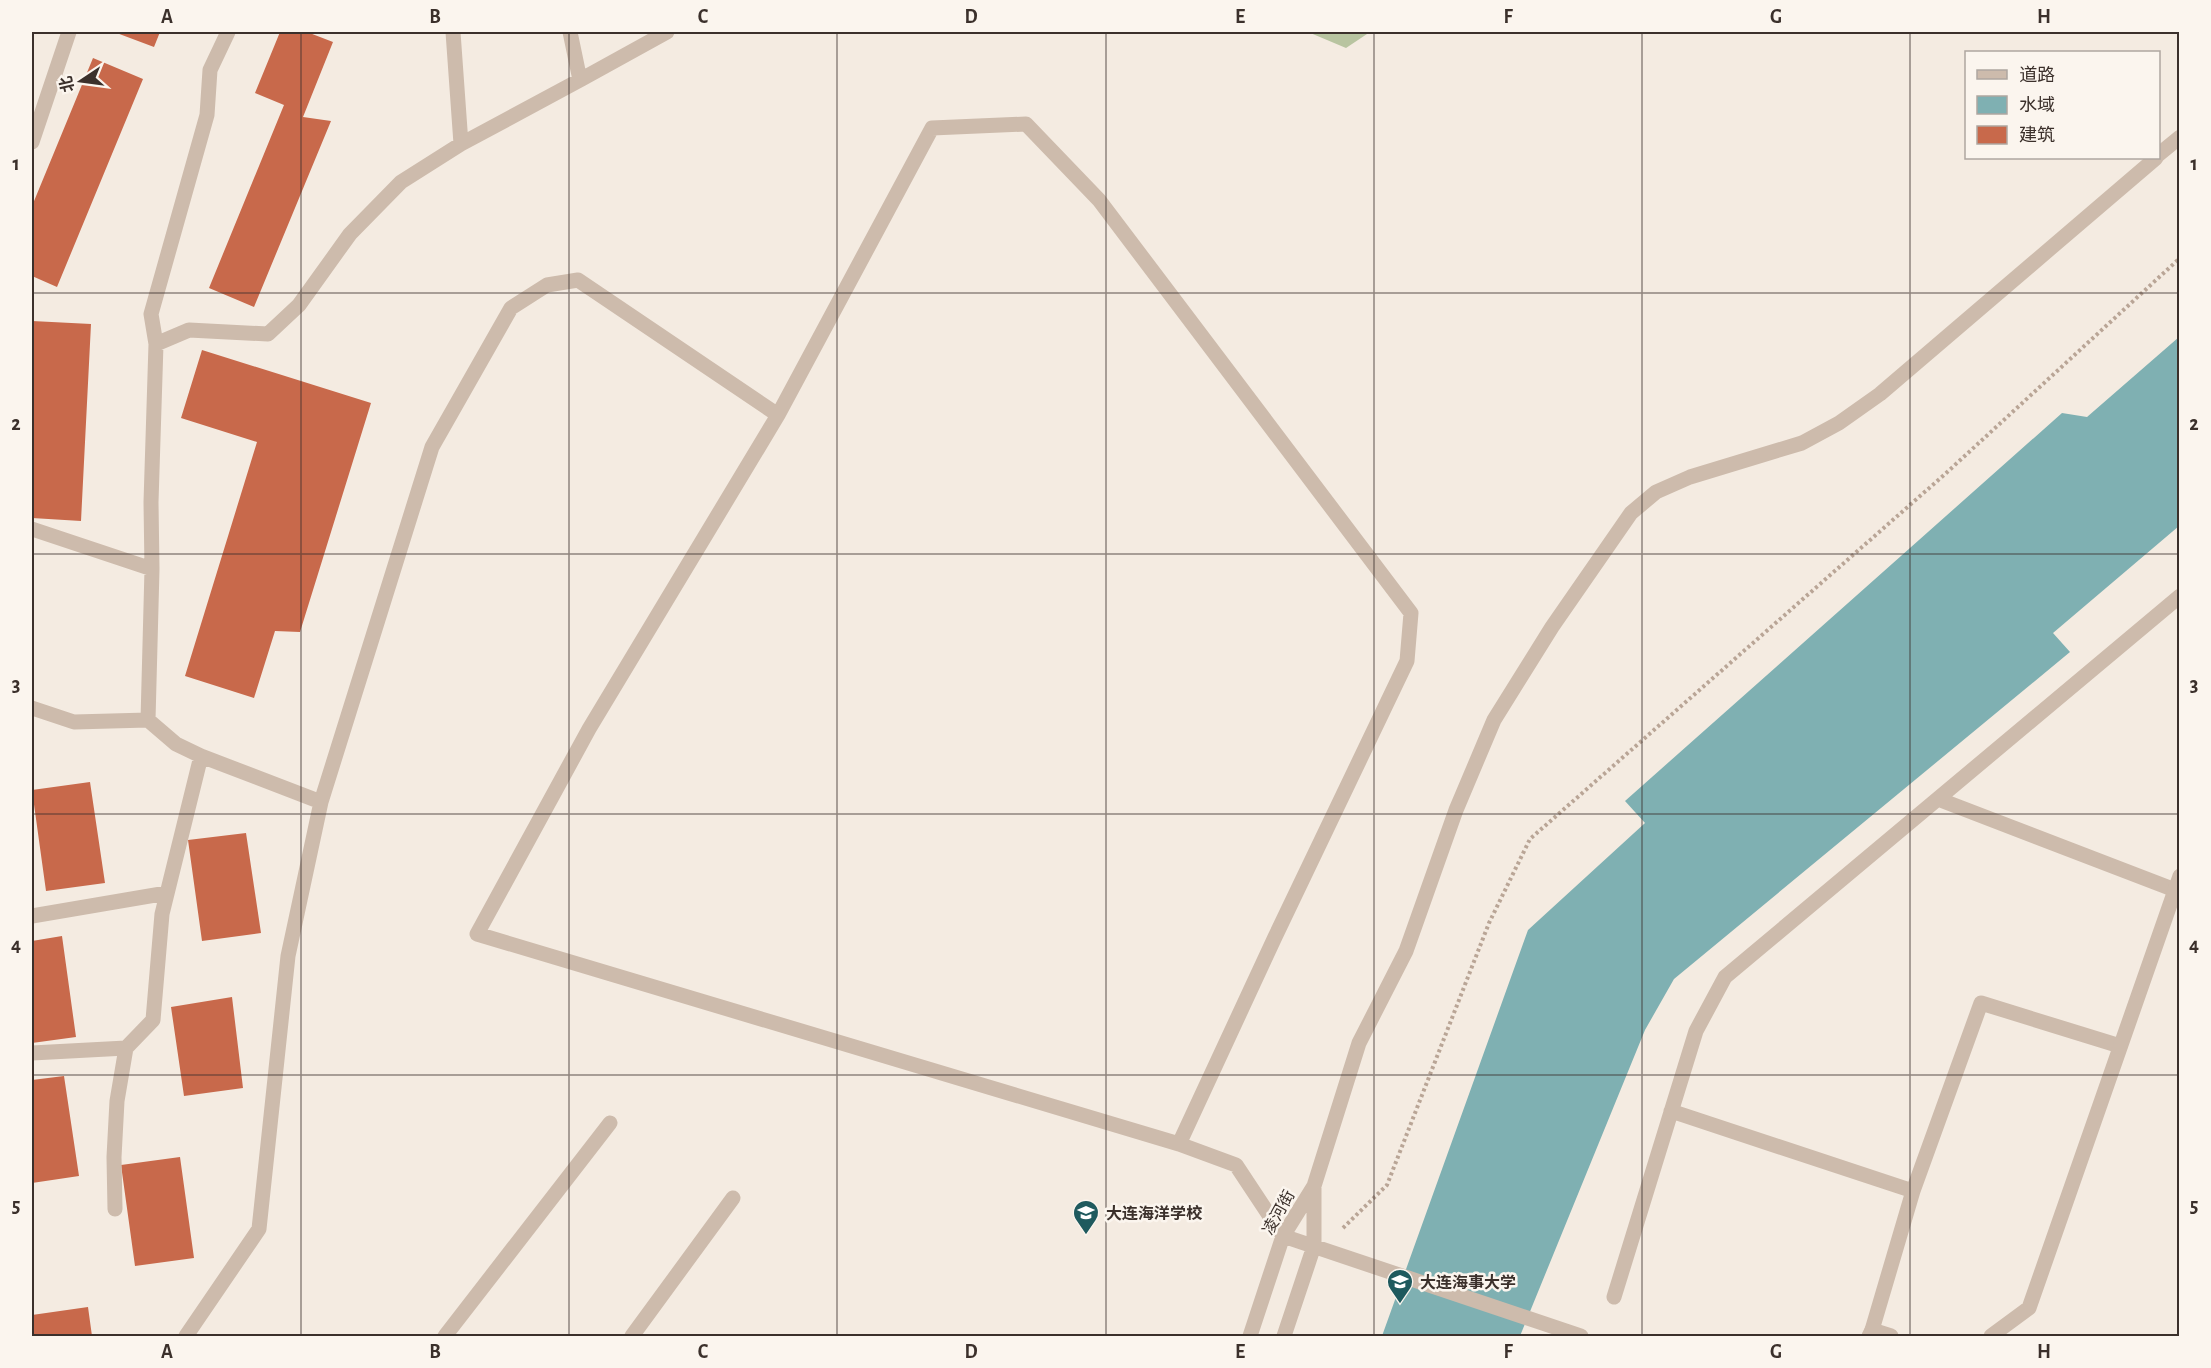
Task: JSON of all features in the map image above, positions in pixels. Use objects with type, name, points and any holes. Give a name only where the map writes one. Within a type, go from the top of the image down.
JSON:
[{"type":"street","points":[[32,142],[69,32]]},
{"type":"street","points":[[148,720],[156,344],[151,314],[207,116],[210,70],[228,32]]},
{"type":"street","points":[[453,32],[461,144]]},
{"type":"street","points":[[570,32],[580,80]]},
{"type":"street","points":[[156,344],[189,330],[268,334],[299,305],[350,234],[401,182],[461,144],[667,32]]},
{"type":"street","points":[[1179,1144],[1407,661],[1412,613],[1099,200],[1026,124],[932,128],[778,415],[589,729],[477,934],[1179,1144],[1236,1165],[1283,1236],[1577,1335]]},
{"type":"street","points":[[2160,154],[2180,137]]},
{"type":"street","points":[[1314,1186],[1359,1043],[1406,951],[1456,810],[1494,720],[1551,627],[1631,513],[1656,492],[1690,477],[1802,443],[1839,423],[1880,394],[2154,159]]},
{"type":"street","points":[[186,1336],[259,1229],[288,956],[321,802],[432,447],[511,308],[548,285],[578,280],[778,415]]},
{"type":"street","points":[[32,529],[152,569]]},
{"type":"street","points":[[1614,1297],[1696,1031],[1725,977],[2180,597]]},
{"type":"street","points":[[32,708],[74,722],[148,720],[176,744],[201,756],[321,802]]},
{"type":"street","points":[[115,1209],[114,1156],[117,1101],[126,1048],[153,1020],[162,914],[201,756]]},
{"type":"street","points":[[1938,799],[2177,883],[2029,1308],[1991,1336]]},
{"type":"street","points":[[32,916],[167,893]]},
{"type":"street","points":[[1891,1336],[1870,1333],[1913,1191],[1981,1004],[2120,1046]]},
{"type":"street","points":[[32,1053],[126,1048]]},
{"type":"street","points":[[1671,1111],[1913,1191]]},
{"type":"street","points":[[445,1336],[610,1123]]},
{"type":"street","name":"凌河街","points":[[1250,1336],[1283,1236],[1314,1186]]},
{"type":"street","name":"凌河街","points":[[1284,1336],[1314,1246],[1314,1186]]},
{"type":"street","points":[[632,1336],[732,1198]]},
{"type":"path","points":[[1343,1228],[1387,1185],[1489,923],[1530,839],[1944,475],[2180,258]]},
{"type":"green space","points":[[1308,32],[1370,32],[1346,48]]},
{"type":"water","points":[[2179,337],[2179,526],[2053,633],[2070,652],[1674,979],[1645,1030],[1520,1336],[1382,1336],[1528,930],[1645,823],[1625,801],[2062,413],[2087,417]]},
{"type":"building","points":[[114,32],[160,32],[154,47]]},
{"type":"building","points":[[280,32],[307,32],[333,42],[303,117],[331,121],[254,307],[209,288],[284,105],[255,93]]},
{"type":"building","points":[[93,58],[143,79],[57,287],[32,276],[32,206]]},
{"type":"building","points":[[32,321],[91,324],[81,521],[32,518]]},
{"type":"building","points":[[202,350],[371,403],[300,632],[275,631],[254,698],[185,676],[257,442],[181,418]]},
{"type":"building","points":[[90,782],[105,883],[46,891],[32,790]]},
{"type":"building","points":[[246,833],[261,933],[202,941],[188,840]]},
{"type":"building","points":[[62,936],[76,1037],[32,1043],[32,941]]},
{"type":"building","points":[[232,997],[243,1088],[184,1096],[171,1007]]},
{"type":"building","points":[[64,1076],[79,1176],[32,1183],[32,1080]]},
{"type":"building","points":[[180,1157],[194,1258],[135,1266],[121,1165]]},
{"type":"building","points":[[88,1307],[92,1336],[32,1336],[32,1315]]},
{"type":"place","name":"大连海洋学校","points":[[1086,1236]]},
{"type":"place","name":"大连海事大学","points":[[1400,1305]]}]
